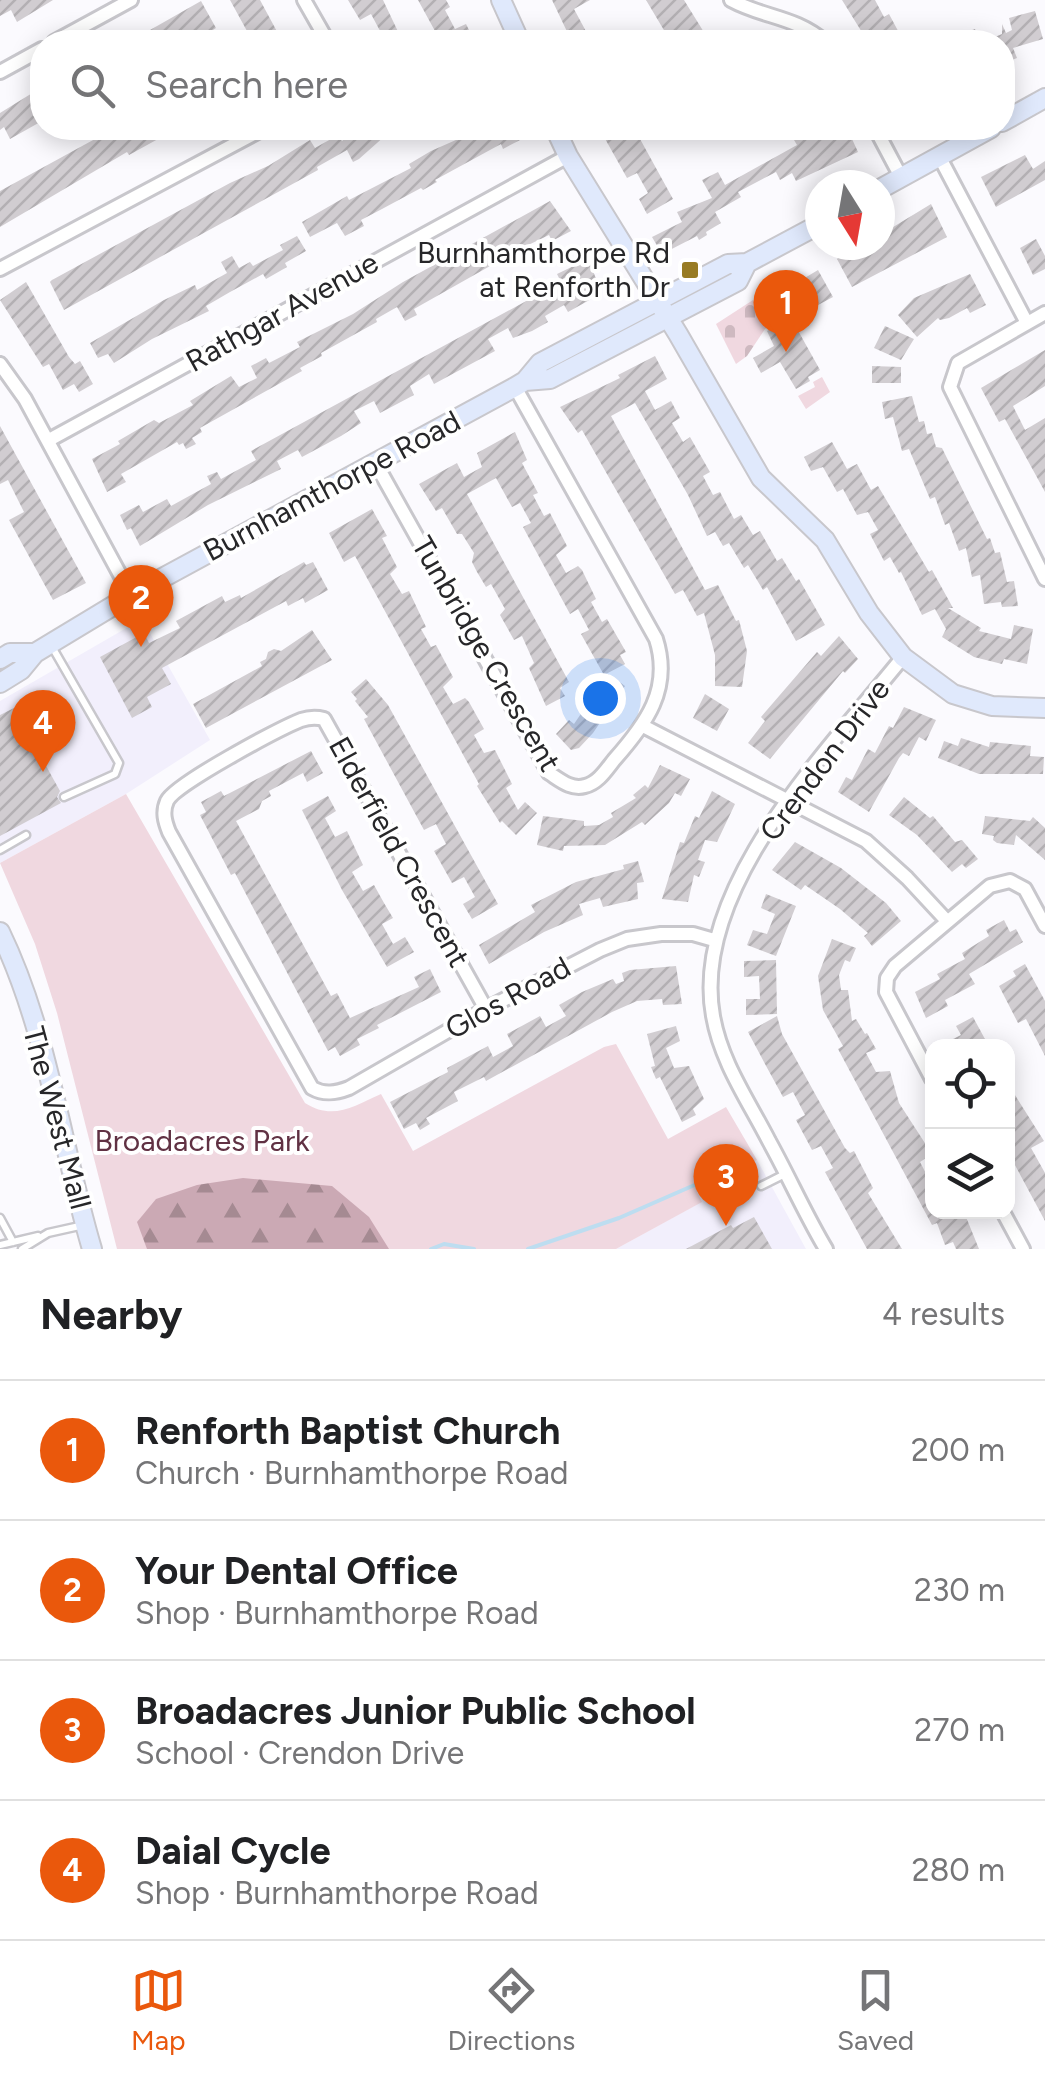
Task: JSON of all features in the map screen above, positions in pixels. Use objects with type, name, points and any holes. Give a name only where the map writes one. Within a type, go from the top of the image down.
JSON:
[{"type":"main road","points":[[501,0],[515,30]]},
{"type":"main road","points":[[1015,115],[1045,98]]},
{"type":"main road","points":[[561,140],[761,478],[826,540],[869,614],[904,657],[952,694],[992,706],[1045,708]]},
{"type":"main road","points":[[895,180],[970,140]]},
{"type":"main road","name":"Burnhamthorpe Road","points":[[0,683],[21,670],[42,648],[131,595],[520,384],[540,364],[578,342],[728,264],[746,263],[805,232]]},
{"type":"main road","name":"Burnhamthorpe Road","points":[[520,384],[550,380],[738,282],[746,263]]},
{"type":"main road","name":"Burnhamthorpe Road","points":[[0,658],[42,648]]},
{"type":"main road","name":"The West Mall","points":[[0,932],[13,958],[42,1055],[92,1249]]},
{"type":"street","points":[[76,30],[131,0]]},
{"type":"street","points":[[304,0],[321,30]]},
{"type":"street","points":[[732,0],[748,9],[788,19],[806,30]]},
{"type":"street","points":[[0,72],[30,55]]},
{"type":"street","points":[[0,269],[242,140]]},
{"type":"street","points":[[881,140],[901,177]]},
{"type":"street","name":"Rathgar Avenue","points":[[49,440],[568,156]]},
{"type":"street","points":[[940,156],[1027,322]]},
{"type":"street","points":[[1045,313],[958,363],[950,388],[1045,578]]},
{"type":"street","points":[[0,364],[49,440],[131,595]]},
{"type":"street","name":"Tunbridge Crescent","points":[[376,464],[549,773],[567,785],[582,788],[596,782],[644,726],[658,696],[662,670],[656,639],[520,384]]},
{"type":"street","name":"Crendon Drive","points":[[826,1249],[732,1074],[720,1042],[710,992],[714,940],[727,902],[788,798],[904,657]]},
{"type":"street","name":"Elderfield Crescent","points":[[312,1088],[169,832],[164,814],[173,793],[299,721],[316,717],[326,721],[486,1009]]},
{"type":"street","points":[[644,726],[866,841],[946,920]]},
{"type":"street","points":[[925,1067],[886,992],[887,978],[895,966],[990,886],[1010,882],[1025,889],[1045,926]]},
{"type":"street","name":"Glos Road","points":[[312,1088],[334,1093],[348,1088],[576,960],[626,939],[678,934],[714,940]]},
{"type":"street","points":[[1007,1219],[1023,1249]]},
{"type":"lane","points":[[578,342],[588,360]]},
{"type":"lane","points":[[42,648],[119,763],[115,774],[64,797]]},
{"type":"lane","points":[[0,850],[26,835]]},
{"type":"lane","points":[[761,1186],[786,1173]]},
{"type":"lane","points":[[0,1218],[12,1242]]},
{"type":"lane","points":[[0,1245],[84,1224]]},
{"type":"lane","points":[[22,1249],[48,1233]]},
{"type":"shaded area","points":[[142,619],[210,740],[126,794],[0,863],[0,701]]},
{"type":"shaded area","points":[[757,1160],[806,1249],[616,1249],[701,1202],[697,1192]]},
{"type":"green space","points":[[753,300],[767,326],[747,356],[736,364],[716,324]]},
{"type":"green space","points":[[822,377],[830,392],[806,409],[798,396],[815,387],[813,382]]},
{"type":"green space","name":"Broadacres Park","points":[[126,794],[305,1103],[334,1111],[381,1094],[413,1151],[616,1044],[668,1139],[726,1107],[757,1160],[697,1192],[702,1202],[616,1249],[117,1249],[57,1013],[35,944],[0,863]]},
{"type":"green space","points":[[243,1178],[332,1186],[369,1217],[389,1249],[147,1249],[137,1222],[156,1199],[197,1185]]},
{"type":"building","points":[[0,0],[53,0],[17,22],[11,10],[0,16]]},
{"type":"building","points":[[230,0],[260,0],[276,30],[246,30]]},
{"type":"building","points":[[348,0],[383,0],[397,30],[380,30],[371,14],[360,20]]},
{"type":"building","points":[[418,0],[446,0],[450,7],[445,10],[455,29],[466,24],[469,30],[434,30]]},
{"type":"building","points":[[552,0],[590,0],[574,9],[585,30],[566,30]]},
{"type":"building","points":[[646,0],[684,0],[703,30],[664,30]]},
{"type":"building","points":[[842,0],[875,0],[884,17],[889,14],[898,30],[861,30]]},
{"type":"building","points":[[201,1],[216,28],[213,30],[150,30]]},
{"type":"building","points":[[1035,11],[1043,39],[1015,47],[1015,30],[1009,18]]},
{"type":"building","points":[[30,94],[30,128],[10,139],[4,127],[0,130],[0,113]]},
{"type":"building","points":[[93,140],[156,140],[129,155],[127,152],[0,227],[0,191]]},
{"type":"building","points":[[310,140],[315,148],[329,140],[380,140],[353,162],[347,150],[317,167],[318,170],[64,310],[52,280]]},
{"type":"building","points":[[456,140],[520,140],[503,149],[501,144],[423,190],[361,220],[364,226],[345,236],[337,223],[310,237],[302,222],[347,196],[349,200],[411,168],[409,164]]},
{"type":"building","points":[[606,140],[641,140],[673,199],[647,214],[639,199],[648,193],[637,173],[627,178]]},
{"type":"building","points":[[794,140],[852,140],[858,152],[820,170],[805,170],[805,177],[796,181],[792,173],[780,180],[776,172],[738,192],[741,197],[715,212],[721,223],[707,235],[662,254],[652,237],[682,222],[677,212],[712,198],[702,180],[718,172],[725,185],[797,145]]},
{"type":"building","points":[[1025,155],[1033,169],[1045,161],[1045,180],[996,207],[981,177]]},
{"type":"building","points":[[550,201],[571,231],[552,241],[549,235],[522,248],[414,309],[417,315],[405,321],[397,307],[321,353],[322,356],[300,368],[302,371],[200,428],[202,432],[192,438],[196,444],[186,449],[177,442],[121,474],[126,482],[107,492],[92,459],[120,444],[118,441],[154,420],[159,423],[193,405],[190,401],[231,376],[239,387],[257,378],[251,366],[266,358],[269,363],[300,347],[297,342]]},
{"type":"building","points":[[931,204],[947,237],[852,287],[838,260],[895,260],[895,226]]},
{"type":"building","points":[[297,236],[306,251],[285,263],[287,267],[266,279],[263,274],[230,292],[206,306],[209,311],[114,363],[108,354],[98,358],[90,343],[164,300],[195,285],[197,290],[227,273],[221,262],[232,256],[239,268],[250,262],[253,266],[283,250],[280,245]]},
{"type":"building","points":[[1036,239],[1045,256],[1045,269],[1033,275],[1020,248]]},
{"type":"building","points":[[588,259],[602,293],[568,312],[564,305],[545,316],[548,322],[532,331],[513,338],[508,328],[488,339],[495,351],[434,384],[429,374],[410,386],[414,395],[380,413],[374,401],[354,411],[361,423],[341,436],[302,457],[298,450],[277,461],[281,469],[208,505],[140,546],[131,528],[127,530],[120,515],[139,505],[143,512],[167,499],[171,506],[211,484],[207,476],[217,472],[221,479],[256,460],[251,451],[561,282],[557,274]]},
{"type":"building","points":[[818,270],[833,297],[818,305],[808,288],[802,291],[798,282]]},
{"type":"building","points":[[970,274],[986,305],[970,313],[967,308],[949,318],[938,318],[917,337],[898,315],[914,298]]},
{"type":"building","points":[[26,282],[69,357],[75,364],[80,361],[93,384],[79,392],[74,384],[63,390],[49,364],[43,367],[0,300]]},
{"type":"building","points":[[791,318],[820,370],[796,389],[780,362],[761,373],[753,358],[774,346],[767,331]]},
{"type":"building","points":[[885,326],[914,339],[901,360],[874,348]]},
{"type":"building","points":[[1045,350],[1045,386],[1013,406],[1025,430],[1045,418],[1045,492],[1005,419],[999,422],[981,388]]},
{"type":"building","points":[[655,356],[667,379],[645,391],[655,410],[671,401],[680,418],[672,423],[683,442],[690,437],[710,472],[703,476],[713,495],[720,492],[734,519],[741,515],[753,535],[760,531],[777,561],[782,558],[796,581],[799,579],[825,625],[796,641],[767,587],[763,590],[748,565],[744,568],[729,543],[723,546],[715,532],[707,536],[635,403],[611,416],[705,590],[718,585],[736,621],[739,620],[747,651],[742,687],[715,686],[715,655],[704,613],[697,616],[683,590],[675,594],[582,430],[578,433],[560,407]]},
{"type":"building","points":[[872,366],[901,367],[901,383],[872,383]]},
{"type":"building","points":[[912,396],[919,422],[924,421],[927,434],[932,433],[936,447],[942,448],[987,539],[990,538],[995,553],[1000,552],[1007,582],[1014,581],[1018,606],[984,604],[980,575],[972,577],[966,548],[959,551],[949,523],[945,525],[935,497],[930,499],[909,449],[902,451],[893,417],[885,419],[882,402]]},
{"type":"building","points":[[0,426],[86,583],[53,600],[9,520],[24,512],[8,480],[0,484]]},
{"type":"building","points":[[515,432],[527,460],[522,463],[538,493],[533,495],[544,516],[550,513],[567,546],[556,555],[566,573],[578,566],[582,570],[596,599],[591,602],[602,622],[607,619],[626,652],[620,655],[625,664],[604,675],[581,634],[589,630],[578,609],[570,614],[523,527],[531,523],[520,503],[512,507],[496,478],[467,494],[569,682],[560,688],[565,696],[546,706],[529,668],[534,663],[522,636],[514,640],[500,615],[505,609],[472,562],[474,553],[442,508],[436,511],[419,484],[457,463],[464,477],[482,467],[477,453]]},
{"type":"building","points":[[832,442],[847,469],[857,464],[871,490],[878,486],[929,572],[932,570],[953,608],[948,608],[981,628],[979,631],[1011,639],[1014,625],[1033,629],[1027,664],[1004,659],[1002,664],[974,657],[942,637],[946,629],[935,609],[922,615],[901,572],[890,557],[884,561],[870,534],[878,530],[868,512],[857,515],[843,489],[837,492],[823,467],[811,471],[804,457]]},
{"type":"building","points":[[372,509],[387,536],[382,538],[397,567],[390,574],[402,594],[409,591],[426,627],[421,629],[431,647],[436,645],[453,677],[443,687],[453,704],[465,698],[469,702],[484,729],[474,735],[484,753],[495,750],[512,784],[506,788],[518,810],[525,802],[537,813],[516,835],[500,823],[477,786],[355,556],[344,562],[329,533]]},
{"type":"building","points":[[304,562],[313,562],[328,590],[305,603],[303,598],[288,606],[286,601],[162,668],[171,684],[147,697],[152,707],[132,718],[100,657],[144,633],[149,643],[180,628],[176,621],[222,596],[225,602],[240,595],[241,598]]},
{"type":"building","points":[[312,630],[332,660],[206,728],[193,704],[262,666],[260,662],[268,652],[281,651]]},
{"type":"building","points":[[839,636],[858,659],[843,671],[770,759],[748,743],[765,721],[761,717],[817,652],[821,656]]},
{"type":"building","points":[[608,674],[625,686],[593,733],[579,748],[571,750],[556,734],[569,720],[574,724]]},
{"type":"building","points":[[366,679],[388,705],[498,904],[472,919],[463,904],[475,897],[464,877],[452,883],[434,851],[446,844],[436,824],[424,830],[364,719],[368,717],[351,692]]},
{"type":"building","points":[[705,694],[729,709],[717,731],[693,718]]},
{"type":"building","points":[[904,707],[936,720],[926,741],[919,737],[909,756],[903,753],[899,758],[869,812],[838,792],[846,777],[852,780],[868,749],[875,753]]},
{"type":"building","points":[[14,708],[60,791],[57,797],[61,803],[0,836],[0,715]]},
{"type":"building","points":[[961,738],[989,747],[990,742],[1031,746],[1030,756],[1044,757],[1043,774],[979,774],[938,758],[944,741],[958,746]]},
{"type":"building","points":[[311,751],[323,773],[307,782],[303,773],[269,791],[271,796],[262,801],[259,809],[236,821],[331,996],[337,993],[350,1018],[419,987],[414,977],[430,969],[441,992],[377,1025],[379,1028],[357,1039],[360,1045],[340,1056],[335,1047],[328,1051],[235,873],[231,875],[200,815],[206,812],[201,802],[221,791],[224,796]]},
{"type":"building","points":[[660,765],[690,779],[681,796],[675,793],[645,825],[642,822],[605,845],[564,846],[563,851],[537,845],[543,816],[584,821],[584,826],[599,825],[636,798],[633,795],[645,785],[648,788]]},
{"type":"building","points":[[712,791],[735,804],[717,842],[705,840],[698,860],[705,862],[699,877],[694,875],[688,902],[662,899],[680,842],[684,843],[695,816],[699,818]]},
{"type":"building","points":[[328,796],[336,811],[325,818],[335,837],[347,831],[363,865],[352,872],[363,891],[374,885],[393,918],[382,924],[393,944],[405,937],[414,952],[387,967],[302,810]]},
{"type":"building","points":[[904,797],[930,818],[933,816],[955,842],[962,840],[978,859],[952,872],[917,835],[889,815]]},
{"type":"building","points":[[985,816],[1030,821],[1033,817],[1045,828],[1045,860],[1016,835],[1014,845],[997,843],[994,836],[982,834]]},
{"type":"building","points":[[795,842],[841,868],[886,903],[901,921],[872,946],[864,936],[868,933],[840,909],[805,885],[801,890],[772,870]]},
{"type":"building","points":[[638,861],[644,882],[637,883],[638,899],[603,907],[600,898],[579,904],[583,915],[489,964],[479,945],[535,912],[531,905],[576,882],[624,869],[623,865]]},
{"type":"building","points":[[766,894],[796,906],[776,956],[747,945],[753,930],[767,934],[775,914],[761,908]]},
{"type":"building","points":[[1004,920],[1010,932],[1016,929],[1023,942],[969,974],[975,984],[945,1000],[948,1006],[926,1018],[915,992],[965,959],[962,953],[989,936],[986,930]]},
{"type":"building","points":[[832,939],[856,948],[839,975],[841,990],[848,990],[852,1021],[856,1019],[876,1049],[866,1053],[876,1072],[890,1071],[899,1103],[925,1143],[925,1159],[920,1162],[925,1172],[925,1212],[838,1049],[843,1046],[823,1010],[818,976]]},
{"type":"building","points":[[776,960],[777,1014],[746,1015],[746,999],[760,999],[759,976],[744,977],[744,961]]},
{"type":"building","points":[[1025,964],[1045,1001],[1045,1056],[1026,1019],[1018,1023],[999,986],[1016,976],[1013,971]]},
{"type":"building","points":[[676,966],[682,1004],[663,1005],[662,999],[637,1001],[612,1012],[486,1081],[484,1077],[454,1092],[458,1101],[426,1118],[430,1124],[420,1130],[416,1123],[404,1129],[390,1102],[488,1046],[493,1057],[513,1046],[507,1034],[540,1016],[546,1027],[566,1016],[559,1005],[582,992],[613,979],[616,984],[624,981],[622,973],[630,970]]},
{"type":"building","points":[[777,1016],[782,1034],[845,1148],[850,1153],[854,1151],[873,1188],[868,1193],[902,1249],[867,1249],[825,1172],[833,1168],[821,1146],[812,1150],[796,1120],[805,1115],[793,1092],[783,1097],[765,1064],[748,1032]]},
{"type":"building","points":[[973,1017],[985,1039],[953,1039],[961,1035],[956,1026]]},
{"type":"building","points":[[676,1026],[680,1041],[666,1048],[674,1068],[689,1066],[704,1099],[693,1109],[696,1115],[682,1122],[651,1067],[655,1066],[647,1034]]},
{"type":"building","points":[[1015,1095],[1044,1141],[1031,1148],[1045,1173],[1045,1221],[1015,1165]]},
{"type":"building","points":[[754,1217],[772,1249],[686,1249],[731,1225],[733,1228]]},
{"type":"building","points":[[929,1219],[967,1219],[979,1249],[956,1249],[953,1242],[945,1245],[937,1223],[932,1225]]},
{"type":"waterway","points":[[528,1249],[619,1218],[706,1180]]},
{"type":"waterway","points":[[431,1249],[444,1244],[474,1249]]},
{"type":"place","name":"Burnhamthorpe Rd at Renforth Dr","points":[[690,270]]},
{"type":"place","name":"Renforth Baptist Church","points":[[786,352]]},
{"type":"place","name":"Your Dental Office","points":[[141,647]]},
{"type":"place","name":"Daial Cycle","points":[[43,772]]},
{"type":"place","name":"Broadacres Junior Public School","points":[[726,1226]]}]
